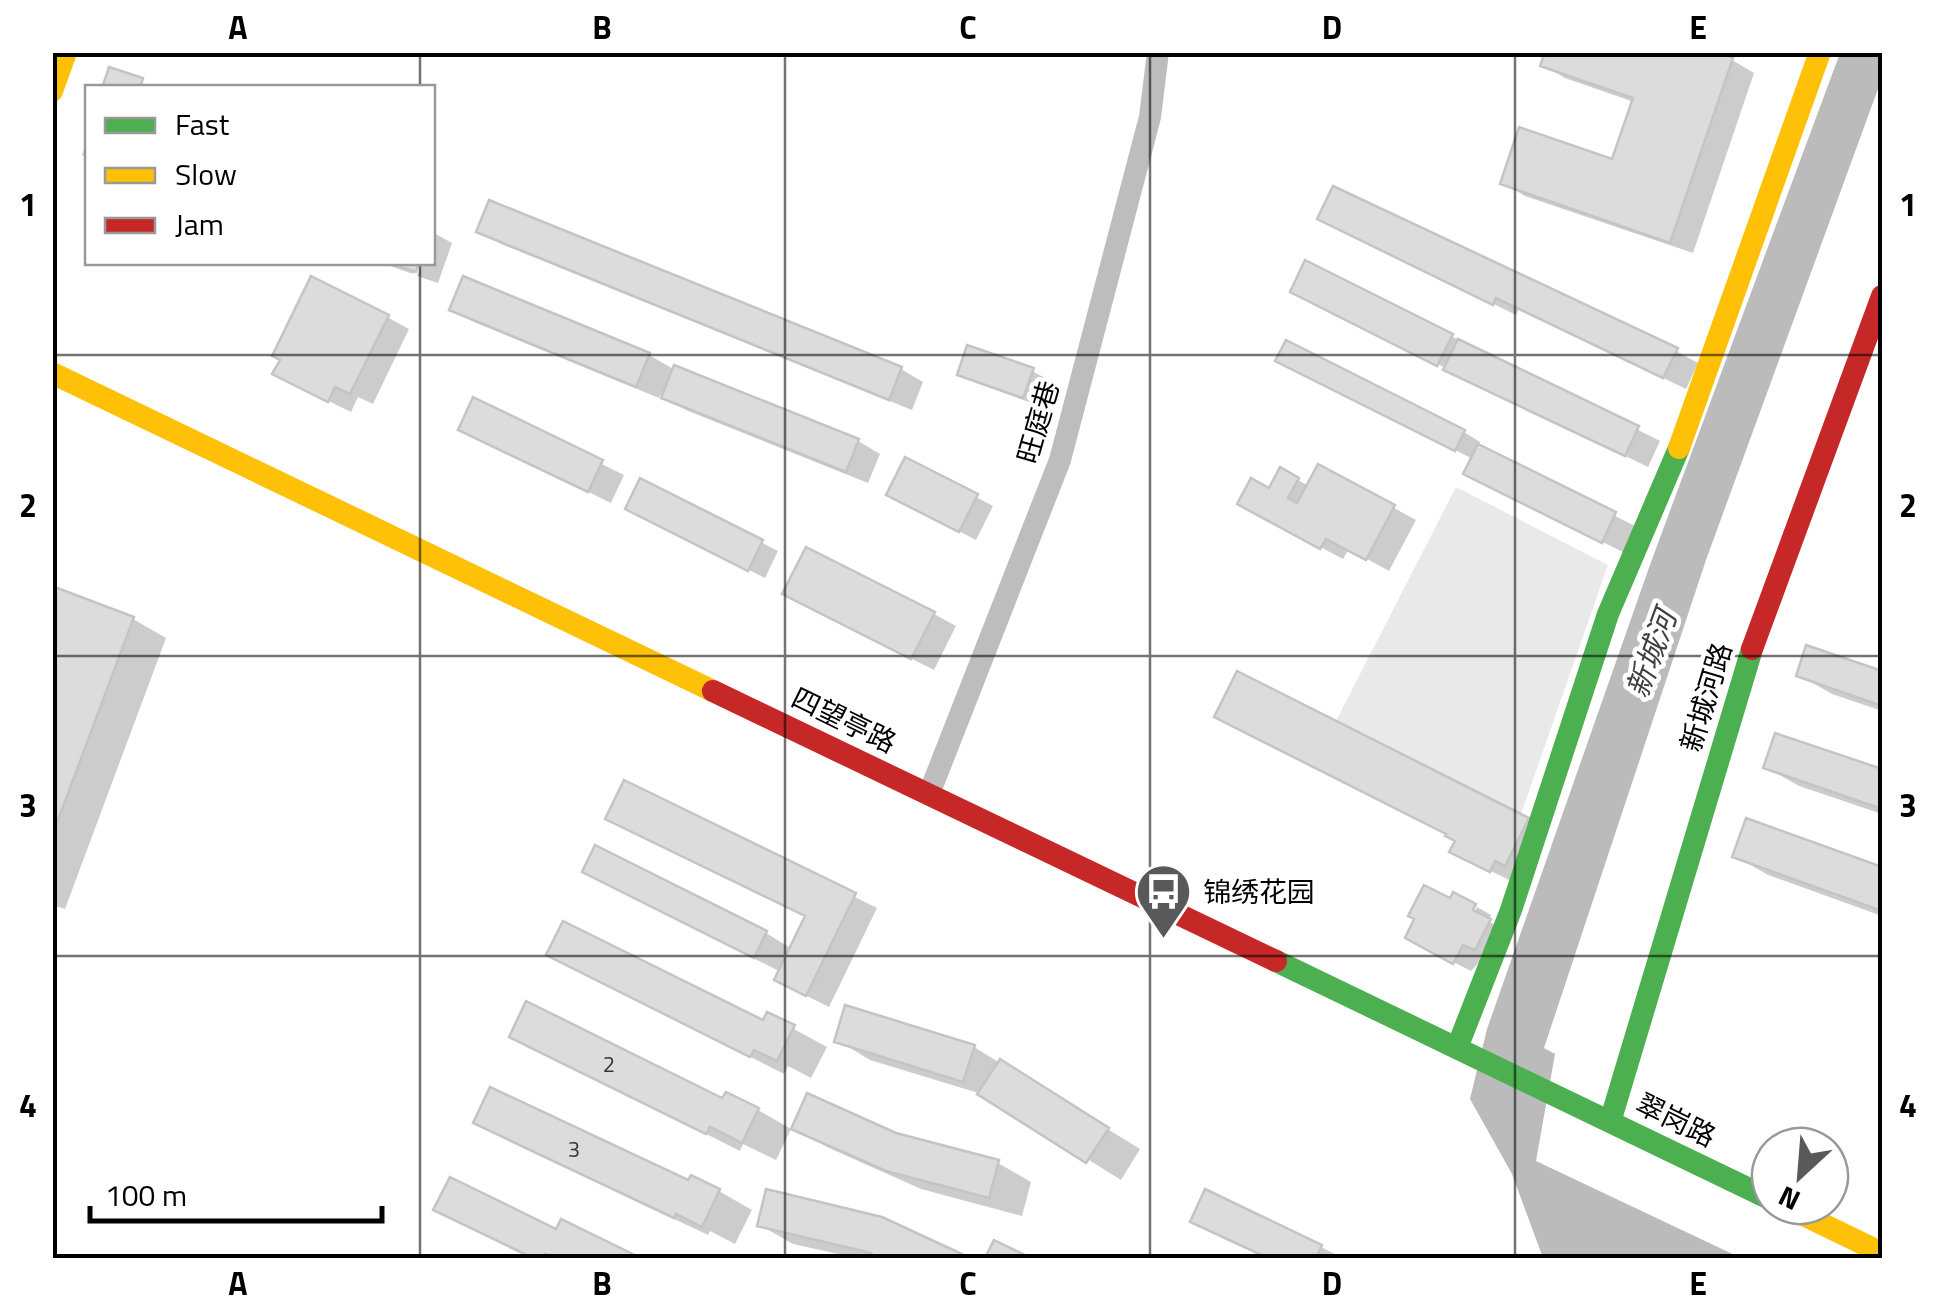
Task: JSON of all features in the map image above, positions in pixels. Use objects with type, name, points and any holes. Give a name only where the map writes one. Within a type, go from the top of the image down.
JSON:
[{"type":"street","points":[[52,91],[66,52]]},
{"type":"street","name":"旺庭巷","points":[[929,794],[1060,460],[1150,117],[1158,52]]},
{"type":"street","points":[[1468,1053],[1608,614],[1666,483],[1820,52]]},
{"type":"street","name":"新城河路","points":[[1610,1122],[1762,615],[1882,296]]},
{"type":"street","name":"四望亭路","points":[[52,372],[1610,1122]]},
{"type":"street","name":"翠岗路","points":[[1610,1122],[1750,1188]]},
{"type":"street","points":[[1826,1226],[1882,1253]]},
{"type":"shaded area","points":[[1456,487],[1608,565],[1521,814],[1336,721]]},
{"type":"water","name":"新城河","points":[[1840,53],[1882,53],[1882,78],[1706,560],[1544,1048],[1555,1054],[1536,1161],[1741,1258],[1543,1258],[1512,1174],[1470,1099],[1487,1029],[1651,562]]},
{"type":"building","points":[[1545,52],[1719,52],[1733,58],[1670,243],[1500,184],[1519,127],[1612,159],[1633,98],[1540,66]]},
{"type":"building","points":[[109,67],[143,78],[141,85],[103,85]]},
{"type":"building","points":[[1333,186],[1678,348],[1663,378],[1496,298],[1493,305],[1317,219]]},
{"type":"building","points":[[489,200],[902,367],[889,400],[476,232]]},
{"type":"building","points":[[1305,260],[1453,334],[1437,366],[1290,292]]},
{"type":"building","points":[[396,265],[418,265],[416,272]]},
{"type":"building","points":[[311,276],[389,315],[350,394],[335,387],[328,402],[272,374],[280,360],[272,356]]},
{"type":"building","points":[[463,276],[650,353],[636,387],[449,310]]},
{"type":"building","points":[[1458,339],[1639,426],[1625,456],[1443,370]]},
{"type":"building","points":[[1286,340],[1465,430],[1455,451],[1275,361]]},
{"type":"building","points":[[967,345],[1034,368],[1023,398],[957,375]]},
{"type":"building","points":[[674,365],[859,439],[846,472],[661,398]]},
{"type":"building","points":[[473,397],[603,460],[588,492],[458,430]]},
{"type":"building","points":[[1478,444],[1616,512],[1602,543],[1463,474]]},
{"type":"building","points":[[905,457],[978,494],[959,532],[886,495]]},
{"type":"building","points":[[1318,464],[1395,505],[1366,560],[1326,539],[1320,549],[1237,504],[1251,478],[1269,488],[1280,467],[1299,478],[1288,498],[1297,503]]},
{"type":"building","points":[[640,478],[763,540],[748,571],[625,509]]},
{"type":"building","points":[[806,547],[935,612],[911,659],[782,594]]},
{"type":"building","points":[[52,586],[134,617],[52,836]]},
{"type":"building","points":[[1806,645],[1882,671],[1882,706],[1796,676]]},
{"type":"building","points":[[1237,671],[1529,818],[1505,866],[1495,861],[1490,872],[1449,852],[1455,841],[1446,834],[1214,717]]},
{"type":"building","points":[[1775,733],[1882,769],[1882,809],[1763,768]]},
{"type":"building","points":[[624,780],[856,893],[806,996],[774,980],[805,916],[605,819]]},
{"type":"building","points":[[1746,818],[1882,867],[1882,911],[1732,857]]},
{"type":"building","points":[[595,845],[767,931],[754,958],[582,872]]},
{"type":"building","points":[[1424,885],[1450,898],[1453,892],[1476,904],[1473,910],[1491,919],[1475,950],[1463,945],[1453,964],[1405,938],[1414,919],[1408,916]]},
{"type":"building","points":[[563,921],[763,1020],[767,1012],[795,1025],[777,1061],[754,1050],[750,1057],[546,955]]},
{"type":"building","points":[[526,1001],[722,1098],[726,1092],[759,1108],[742,1143],[710,1127],[706,1134],[509,1037]]},
{"type":"building","points":[[845,1005],[975,1045],[963,1082],[834,1042]]},
{"type":"building","points":[[1000,1059],[1109,1128],[1086,1163],[977,1094]]},
{"type":"building","points":[[490,1087],[688,1180],[691,1175],[720,1189],[702,1227],[676,1214],[674,1218],[473,1123]]},
{"type":"building","points":[[807,1093],[896,1133],[999,1160],[989,1198],[886,1171],[791,1129]]},
{"type":"building","points":[[450,1177],[556,1229],[561,1219],[641,1258],[555,1258],[545,1254],[543,1258],[533,1258],[433,1210]]},
{"type":"building","points":[[766,1189],[882,1217],[962,1254],[959,1258],[881,1258],[757,1226]]},
{"type":"building","points":[[1205,1189],[1322,1245],[1316,1258],[1268,1258],[1190,1222]]},
{"type":"building","points":[[994,1240],[1031,1258],[985,1258]]},
{"type":"traffic: fast","points":[[1457,1048],[1511,910],[1608,614],[1679,448]]},
{"type":"traffic: fast","points":[[1610,1122],[1752,649]]},
{"type":"traffic: fast","points":[[1276,961],[1750,1189]]},
{"type":"traffic: slow","points":[[52,91],[66,52]]},
{"type":"traffic: slow","points":[[1679,448],[1820,52]]},
{"type":"traffic: slow","points":[[52,373],[713,691]]},
{"type":"traffic: slow","points":[[1826,1226],[1882,1253]]},
{"type":"traffic: jam","points":[[1752,649],[1882,296]]},
{"type":"traffic: jam","points":[[713,691],[1276,961]]},
{"type":"place","name":"锦绣花园","points":[[1164,941]]}]
